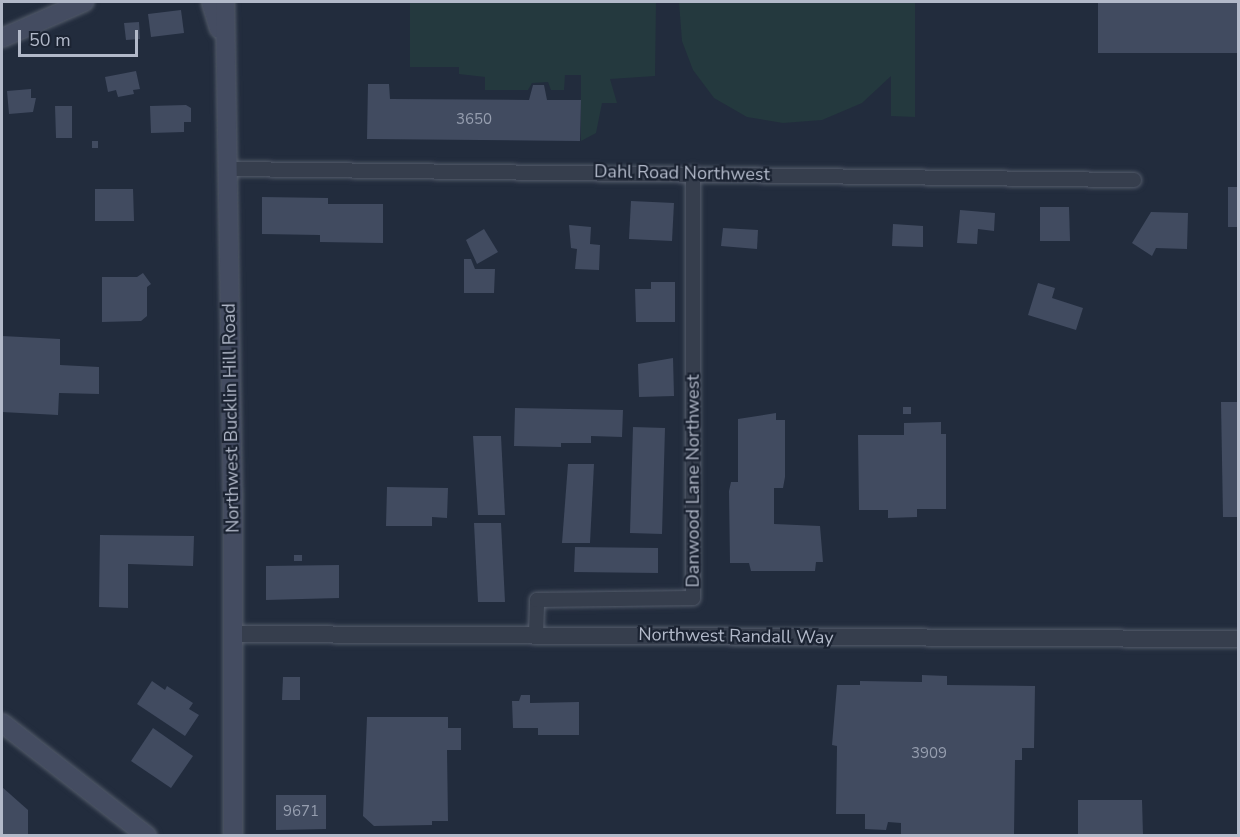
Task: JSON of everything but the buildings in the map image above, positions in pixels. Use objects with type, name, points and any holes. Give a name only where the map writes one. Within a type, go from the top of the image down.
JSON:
[{"type":"main road","points":[[2,38],[84,2]]},
{"type":"main road","points":[[211,2],[228,66]]},
{"type":"main road","name":"Northwest Bucklin Hill Road","points":[[225,2],[229,169],[233,836]]},
{"type":"main road","points":[[2,723],[147,836]]},
{"type":"street","name":"Dahl Road Northwest","points":[[229,169],[1134,180]]},
{"type":"street","name":"Danwood Lane Northwest","points":[[536,634],[537,600],[693,598],[693,173]]},
{"type":"street","name":"Northwest Randall Way","points":[[233,634],[1239,639]]},
{"type":"green space","points":[[410,2],[656,2],[655,76],[610,79],[617,103],[602,103],[596,133],[581,141],[581,75],[565,75],[564,90],[551,90],[548,82],[532,83],[528,90],[485,90],[485,77],[459,74],[459,67],[410,67]]},
{"type":"green space","points":[[679,2],[915,2],[915,117],[891,116],[891,76],[862,103],[822,120],[783,123],[747,117],[714,98],[693,70],[682,41]]}]
